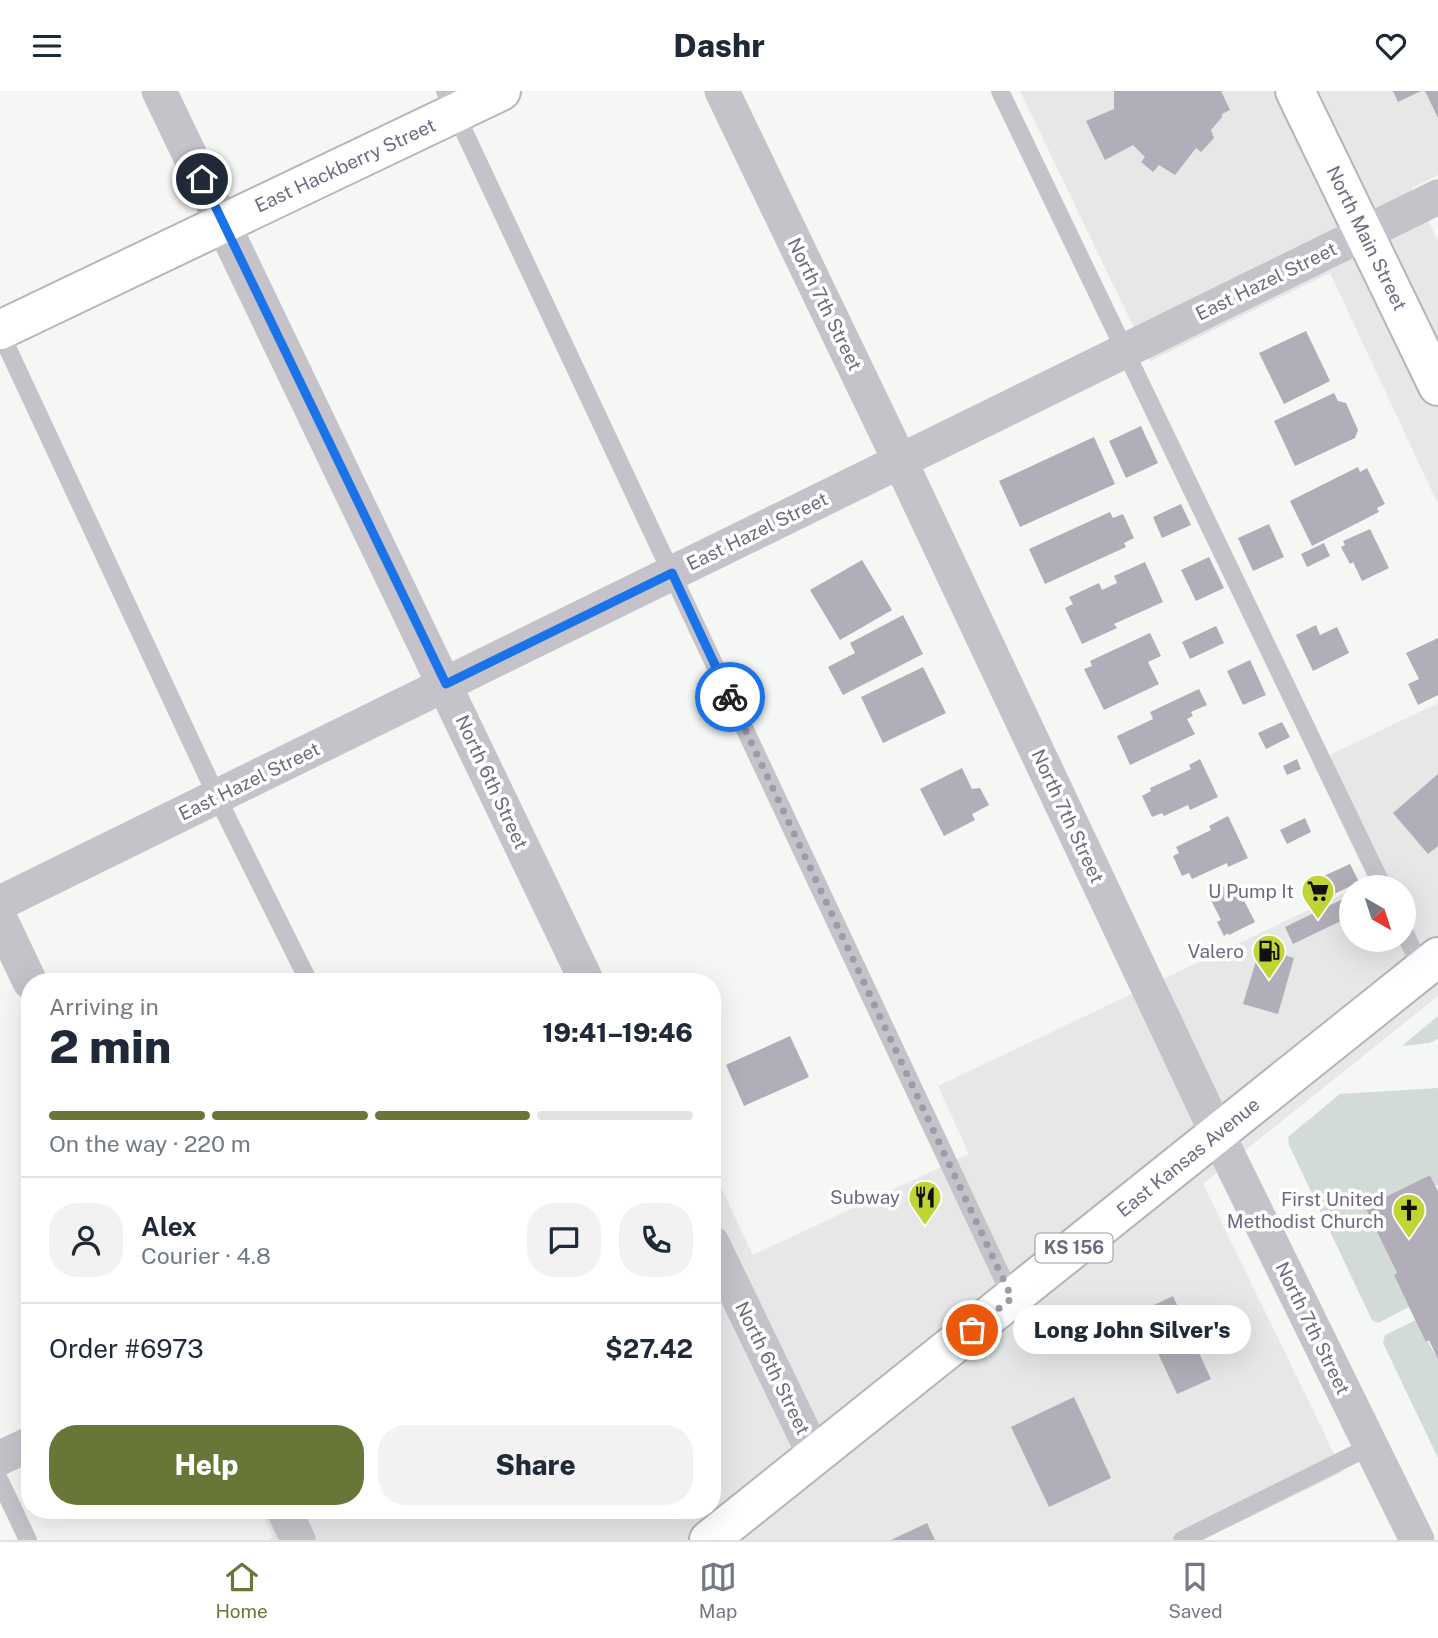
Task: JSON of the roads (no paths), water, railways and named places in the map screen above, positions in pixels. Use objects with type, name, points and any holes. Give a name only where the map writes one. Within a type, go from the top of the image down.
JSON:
[{"type":"main road","name":"East Hackberry Street","points":[[0,331],[224,223],[450,102],[501,91]]},
{"type":"main road","name":"North Main Street","points":[[1295,91],[1438,386]]},
{"type":"main road","name":"East Kansas Avenue","points":[[709,1540],[1430,963]]},
{"type":"street","name":"North 6th Street","points":[[159,91],[583,973]]},
{"type":"street","name":"North 7th Street","points":[[722,91],[1217,1133],[1417,1540]]},
{"type":"street","name":"East Hazel Street","points":[[0,903],[1438,197]]},
{"type":"street","points":[[0,919],[26,973]]},
{"type":"street","name":"North 6th Street","points":[[721,1262],[815,1456]]},
{"type":"street","points":[[0,1458],[21,1448]]},
{"type":"street","points":[[288,1519],[298,1540]]},
{"type":"lane","points":[[1000,91],[1376,875]]},
{"type":"lane","points":[[450,102],[1012,1298]]},
{"type":"lane","points":[[0,331],[216,797],[304,973]]},
{"type":"lane","points":[[1416,946],[1430,963]]},
{"type":"lane","points":[[1182,1540],[1371,1446]]},
{"type":"lane","points":[[0,1481],[28,1540]]},
{"type":"place","name":"U Pump It","points":[[1318,921]]},
{"type":"place","name":"Valero","points":[[1269,981]]},
{"type":"place","name":"Subway","points":[[925,1227]]},
{"type":"place","name":"First United Methodist Church","points":[[1409,1240]]},
{"type":"place","name":"Long John Silver's","points":[[972,1330]]}]
